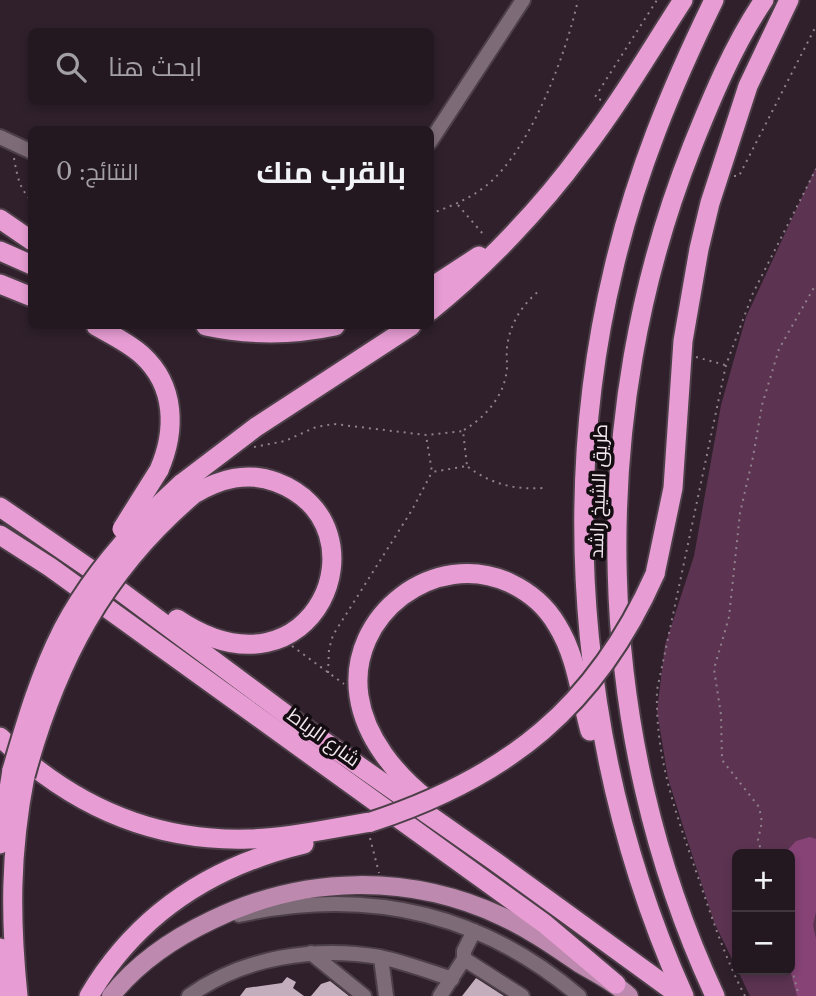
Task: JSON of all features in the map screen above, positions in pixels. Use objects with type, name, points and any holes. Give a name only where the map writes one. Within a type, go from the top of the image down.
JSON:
[{"type":"highway","points":[[434,308],[469,278],[548,195],[583,152],[683,0]]},
{"type":"highway","name":"طريق الشيخ راشد","points":[[683,995],[644,895],[616,795],[596,691],[586,586],[585,489],[592,400],[604,312],[625,224],[669,97],[715,0]]},
{"type":"highway","name":"طريق الشيخ راشد","points":[[715,996],[674,892],[636,747],[618,598],[617,506],[620,453],[635,338],[655,255],[700,128],[718,86],[762,3]]},
{"type":"highway","points":[[89,996],[106,969],[138,932],[191,889],[243,862],[271,852],[370,827],[456,787],[510,756],[542,732],[571,706],[604,666],[639,610],[655,574],[673,488],[683,341],[699,249],[735,122],[763,51],[785,8]]},
{"type":"highway","points":[[0,219],[28,238]]},
{"type":"highway","points":[[434,285],[509,236]]},
{"type":"highway","points":[[0,251],[28,263]]},
{"type":"highway","points":[[0,284],[28,295]]},
{"type":"highway","points":[[0,844],[34,698],[93,569],[132,515],[159,470],[172,431],[166,391],[157,372],[143,356],[101,329]]},
{"type":"highway","points":[[232,329],[259,332],[311,329]]},
{"type":"highway","points":[[76,607],[124,542],[188,489],[230,445],[406,329]]},
{"type":"highway","points":[[18,996],[11,904],[18,773],[55,680],[97,604],[134,552],[172,513],[188,489],[231,478],[258,477],[295,491],[306,500],[320,519],[326,530],[331,554],[327,589],[308,621],[282,638],[254,645],[218,640],[185,625],[120,583],[96,573]]},
{"type":"highway","points":[[0,499],[27,524]]},
{"type":"highway","name":"شارع الرباط","points":[[0,507],[96,573],[295,721],[683,995]]},
{"type":"highway","name":"شارع الرباط","points":[[0,535],[50,567],[545,924],[622,990]]},
{"type":"highway","points":[[493,860],[470,834],[414,790],[400,775],[368,728],[359,695],[359,670],[364,645],[381,615],[399,597],[421,583],[454,574],[479,575],[520,588],[540,603],[557,623],[565,639],[577,673],[593,743],[616,795]]},
{"type":"highway","points":[[0,737],[29,765],[61,788],[133,822],[172,833],[251,839],[370,827]]},
{"type":"highway","points":[[0,948],[4,996]]},
{"type":"main road","points":[[111,996],[144,962],[176,939],[239,906],[274,895],[346,884],[382,885],[444,895],[503,917],[531,931],[622,990]]},
{"type":"lane","points":[[434,136],[523,0]]},
{"type":"lane","points":[[6,140],[28,150]]},
{"type":"lane","points":[[206,922],[287,906],[340,904],[405,910],[443,919],[513,948],[579,996]]},
{"type":"lane","points":[[440,996],[464,959],[464,950],[479,933]]},
{"type":"lane","points":[[189,996],[219,978],[241,969],[311,953],[358,954],[381,958],[452,979]]},
{"type":"lane","points":[[311,953],[365,996]]},
{"type":"lane","points":[[381,958],[386,996]]},
{"type":"lane","points":[[464,959],[522,996]]},
{"type":"path","points":[[434,213],[458,204],[489,184],[513,156],[547,92],[570,31],[578,0]]},
{"type":"path","points":[[601,100],[596,97],[656,0]]},
{"type":"path","points":[[732,175],[739,176],[816,26]]},
{"type":"path","points":[[6,140],[18,180],[28,195]]},
{"type":"path","points":[[745,996],[726,961],[670,793],[656,722],[657,690],[726,365],[752,293],[816,169]]},
{"type":"path","points":[[458,204],[483,234]]},
{"type":"path","points":[[761,849],[758,840],[762,822],[760,807],[722,760],[721,715],[714,669],[729,617],[740,513],[756,443],[759,413],[779,349],[816,284]]},
{"type":"path","points":[[230,445],[272,445],[334,424],[426,435],[463,431],[481,419],[499,395],[507,369],[506,350],[510,331],[525,304],[540,290]]},
{"type":"path","points":[[695,357],[726,365]]},
{"type":"path","points":[[463,431],[467,467]]},
{"type":"path","points":[[328,673],[332,635],[412,510],[432,472],[426,435]]},
{"type":"path","points":[[432,472],[467,467],[498,483],[520,488],[543,488]]},
{"type":"path","points":[[282,638],[359,695]]},
{"type":"path","points":[[370,827],[377,865]]},
{"type":"path","points":[[793,975],[799,996]]},
{"type":"shaded area","points":[[816,167],[816,996],[750,996],[740,975],[795,975],[795,849],[732,849],[732,959],[714,922],[668,778],[657,711],[665,645],[694,556],[721,405],[746,317]]},
{"type":"shaded area","points":[[810,837],[816,839],[816,912],[813,925],[816,939],[816,996],[797,996],[791,975],[795,975],[795,849],[789,849],[796,841]]},
{"type":"building","points":[[287,977],[296,982],[293,988],[304,996],[240,996],[246,988],[282,983]]},
{"type":"building","points":[[476,978],[504,996],[462,996]]},
{"type":"building","points":[[330,981],[349,996],[311,996],[321,984]]}]
